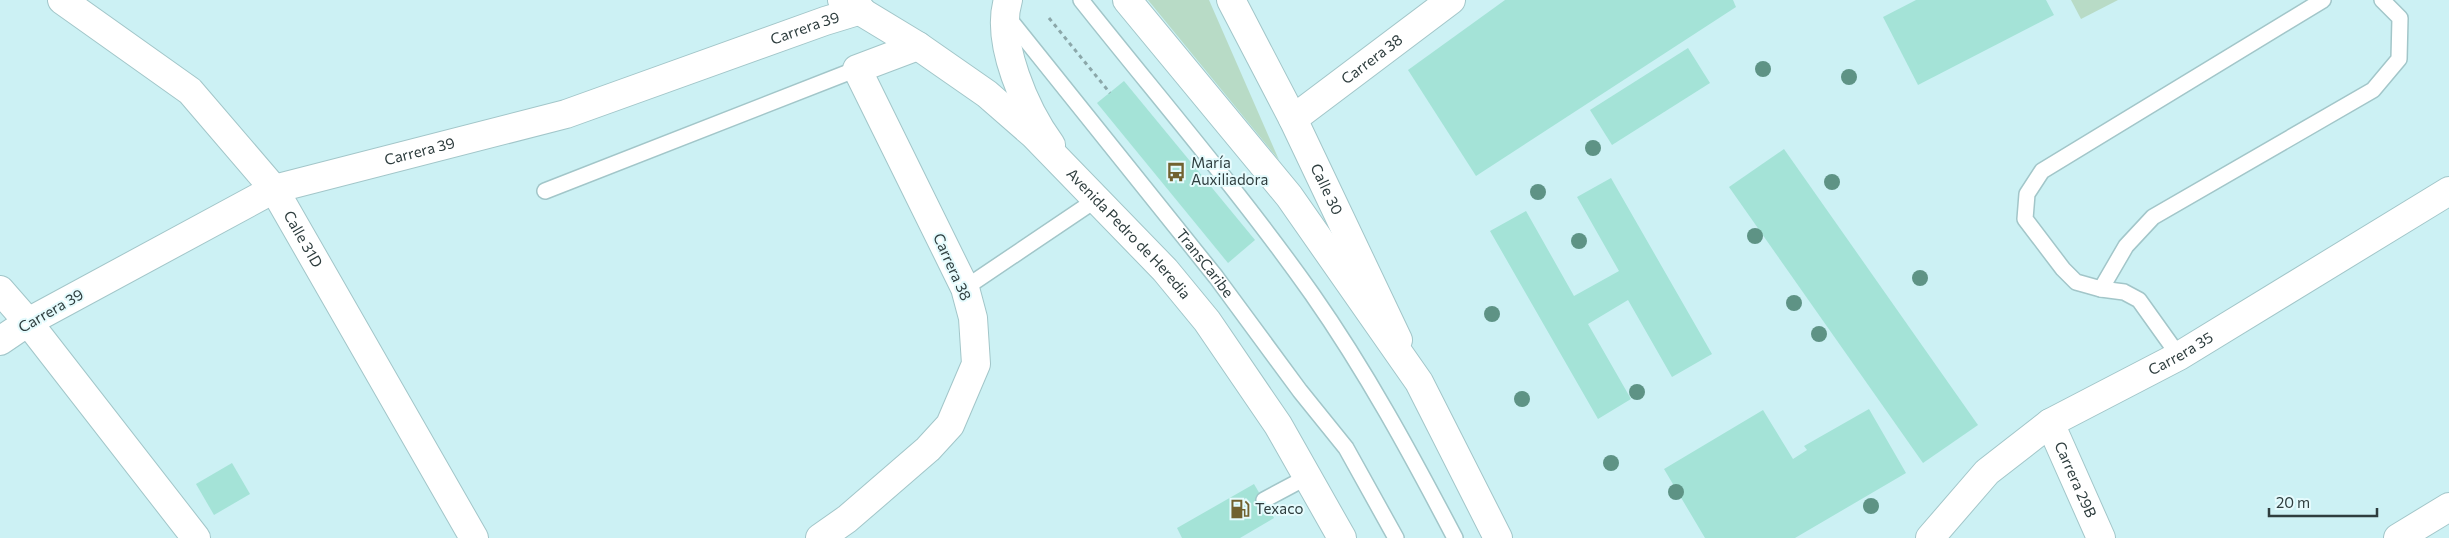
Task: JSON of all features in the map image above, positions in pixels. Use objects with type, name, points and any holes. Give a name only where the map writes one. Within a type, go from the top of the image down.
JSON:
[{"type":"main road","name":"Calle 31D","points":[[62,0],[190,90],[274,189],[474,538]]},
{"type":"main road","points":[[1126,0],[1289,196],[1418,382],[1498,538]]},
{"type":"main road","name":"Calle 30","points":[[1231,0],[1293,119],[1418,382]]},
{"type":"main road","name":"Carrera 38","points":[[1293,119],[1451,0]]},
{"type":"main road","name":"Carrera 39","points":[[0,341],[28,322],[274,189],[566,114],[816,24],[862,3]]},
{"type":"main road","name":"Avenida Pedro de Heredia","points":[[862,3],[918,46],[987,94],[1034,135],[1165,270],[1207,321],[1273,417],[1309,476],[1342,538]]},
{"type":"main road","points":[[1002,4],[1015,78],[1035,123],[1065,163],[1097,199]]},
{"type":"main road","points":[[857,69],[918,46]]},
{"type":"main road","name":"Carrera 38","points":[[820,538],[847,519],[928,449],[950,425],[976,364],[973,318],[965,288],[857,69]]},
{"type":"main road","name":"Carrera 35","points":[[1930,538],[1987,472],[2050,423],[2179,356],[2449,191]]},
{"type":"main road","points":[[0,290],[28,322],[196,538]]},
{"type":"main road","name":"Carrera 29B","points":[[2050,423],[2101,538]]},
{"type":"main road","points":[[2398,538],[2449,507]]},
{"type":"lane","points":[[1081,0],[1268,234],[1312,294],[1384,405],[1455,538]]},
{"type":"lane","points":[[2179,356],[2139,300],[2124,292],[2101,289],[2076,282],[2063,269],[2025,219],[2027,194],[2042,171],[2323,0]]},
{"type":"lane","points":[[2101,289],[2126,246],[2153,217],[2373,90],[2399,59],[2400,18],[2382,0]]},
{"type":"lane","name":"TransCaribe","points":[[1002,4],[1346,448],[1396,538]]},
{"type":"lane","points":[[546,191],[857,69]]},
{"type":"lane","points":[[965,288],[1097,199]]},
{"type":"lane","points":[[1264,500],[1309,476]]},
{"type":"path","points":[[1049,18],[1110,93]]},
{"type":"green space","points":[[1148,0],[1209,0],[1279,160]]},
{"type":"green space","points":[[2071,0],[2118,0],[2081,19]]},
{"type":"building","points":[[1505,0],[1733,0],[1736,7],[1476,176],[1408,70]]},
{"type":"building","points":[[1916,0],[2046,0],[2054,15],[1918,85],[1883,17]]},
{"type":"building","points":[[1688,48],[1710,83],[1612,145],[1590,110]]},
{"type":"building","name":"María Auxiliadora","points":[[1124,81],[1255,240],[1228,263],[1097,103]]},
{"type":"building","points":[[1784,149],[1978,425],[1923,463],[1729,187]]},
{"type":"building","points":[[1611,178],[1712,354],[1672,377],[1628,300],[1588,324],[1631,399],[1598,419],[1490,231],[1526,211],[1574,296],[1619,271],[1577,197]]},
{"type":"building","points":[[1869,409],[1906,473],[1795,538],[1705,538],[1664,469],[1763,410],[1793,459],[1807,450],[1804,446]]},
{"type":"building","points":[[232,463],[250,494],[214,515],[196,484]]},
{"type":"building","name":"Texaco","points":[[1254,484],[1274,518],[1240,538],[1182,538],[1177,528]]},
{"type":"place","name":"María Auxiliadora","points":[[1176,172]]},
{"type":"place","name":"Texaco","points":[[1240,509]]}]
